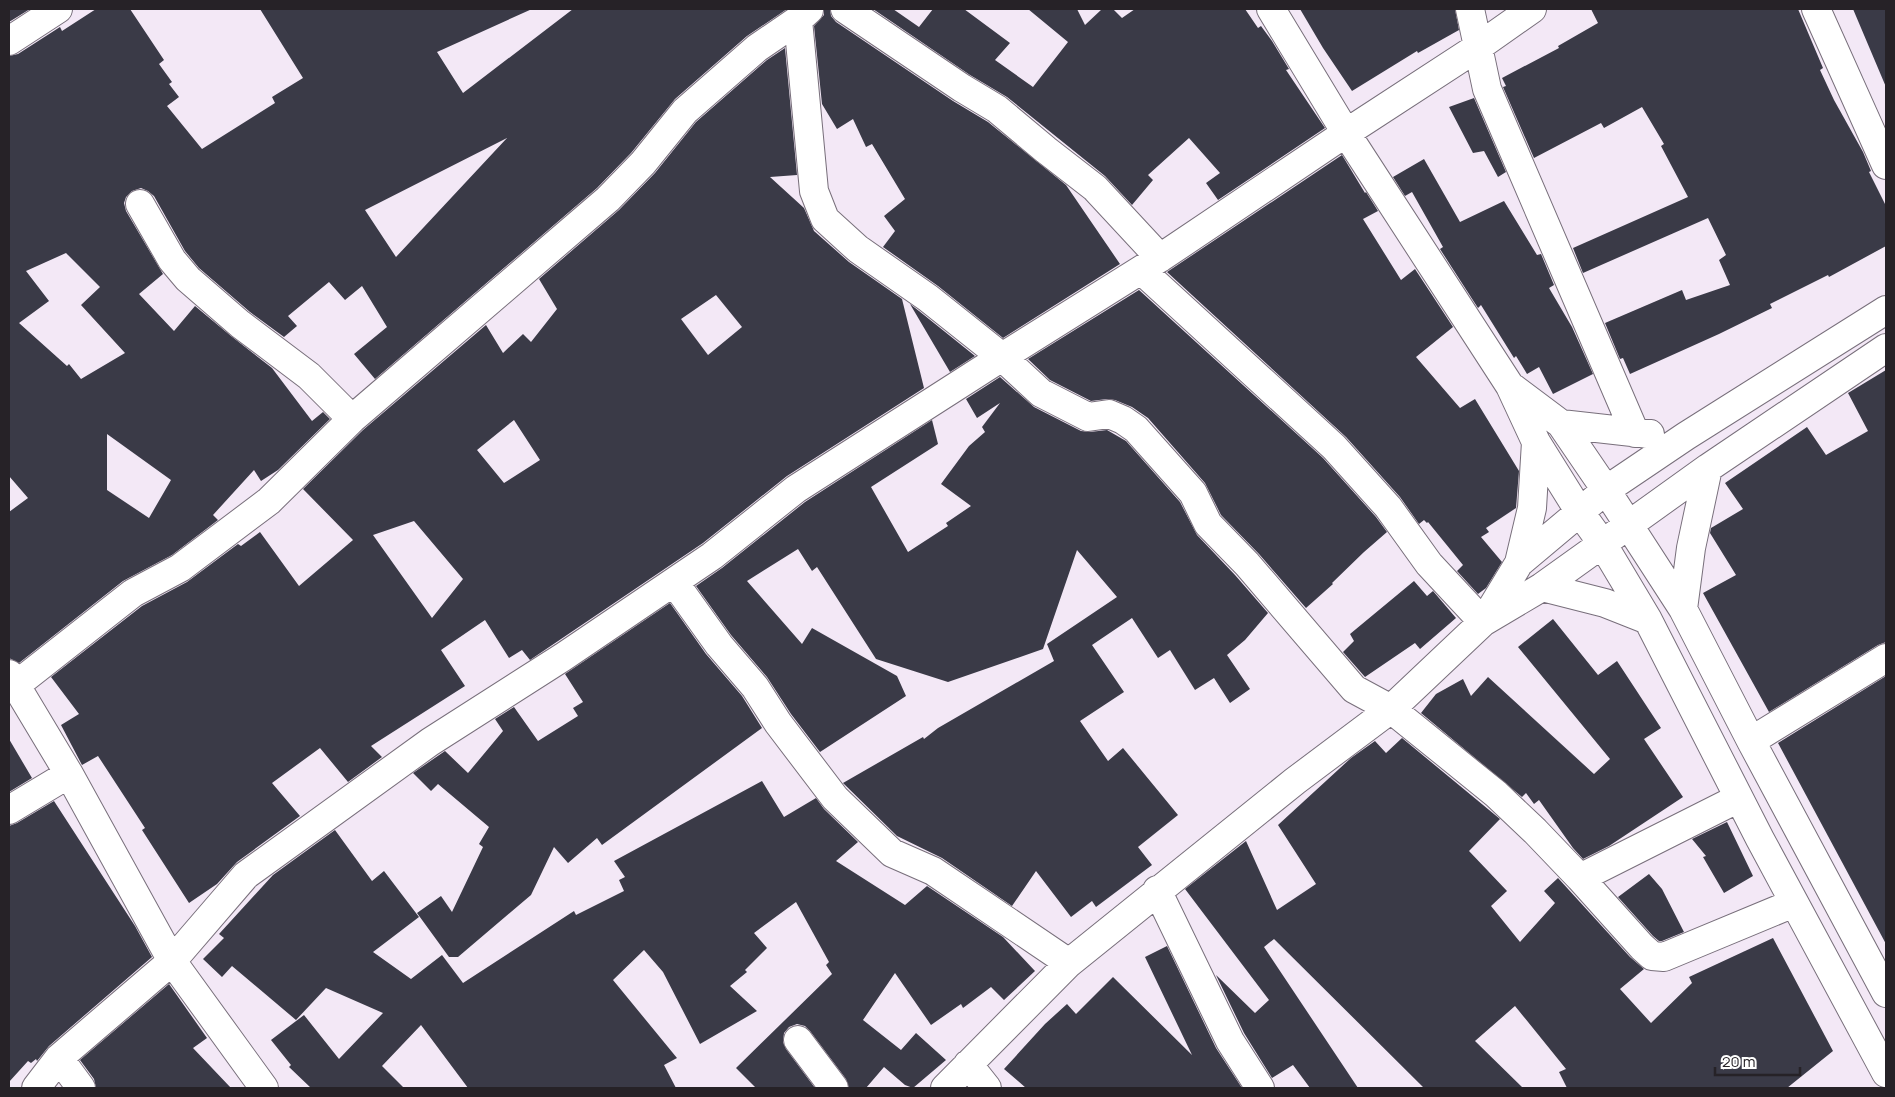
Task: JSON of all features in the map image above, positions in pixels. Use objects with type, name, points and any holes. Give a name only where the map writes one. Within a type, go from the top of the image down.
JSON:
[{"type":"street","points":[[9,41],[58,9]]},
{"type":"street","points":[[845,9],[962,88],[997,109],[1095,188],[1150,264],[1334,447],[1388,507],[1429,564],[1483,622]]},
{"type":"street","points":[[1271,9],[1346,133],[1510,386],[1536,442],[1579,511],[1602,543],[1648,620],[1794,903],[1886,1073]]},
{"type":"street","points":[[1470,9],[1487,89],[1635,433]]},
{"type":"street","points":[[36,1088],[59,1058],[172,961],[246,875],[430,742],[563,657],[712,556],[796,489],[1150,264],[1478,47],[1532,9]]},
{"type":"street","points":[[1816,9],[1885,157]]},
{"type":"street","points":[[804,14],[814,191],[824,219],[858,249],[928,298],[1002,357],[1041,393],[1088,416],[1108,414],[1123,420],[1136,429],[1193,493],[1208,524],[1247,564],[1354,689],[1391,709],[1496,794],[1535,831],[1652,956],[1664,957],[1794,903]]},
{"type":"street","points":[[264,1088],[172,961],[13,679],[133,593],[180,568],[269,500],[352,419],[608,199],[644,164],[685,112],[758,48],[804,14]]},
{"type":"street","points":[[140,204],[172,260],[188,279],[240,324],[308,376],[352,419]]},
{"type":"street","points":[[1483,622],[1519,563],[1606,490],[1686,436],[1886,310]]},
{"type":"street","points":[[946,1088],[1069,963],[1157,890],[1295,781],[1391,709],[1483,622],[1542,587],[1708,468],[1886,348]]},
{"type":"street","points":[[1510,386],[1561,424],[1683,609],[1751,741],[1886,993]]},
{"type":"street","points":[[1561,424],[1635,433],[1686,436]]},
{"type":"street","points":[[1519,563],[1532,508],[1536,442]]},
{"type":"street","points":[[1683,609],[1691,548],[1708,468]]},
{"type":"street","points":[[674,582],[719,645],[755,687],[778,722],[835,798],[892,853],[933,871],[1069,963]]},
{"type":"street","points":[[1542,587],[1605,603],[1648,620]]},
{"type":"street","points":[[1751,741],[1886,658]]},
{"type":"street","points":[[9,810],[68,774]]},
{"type":"street","points":[[1580,878],[1739,798]]},
{"type":"street","points":[[1157,890],[1230,1041],[1260,1088]]},
{"type":"street","points":[[798,1040],[834,1088]]},
{"type":"street","points":[[59,1058],[81,1088]]},
{"type":"street","points":[[968,1064],[987,1088]]},
{"type":"building","points":[[9,9],[30,9],[9,22]]},
{"type":"building","points":[[96,9],[130,9],[164,60],[159,64],[172,82],[169,84],[179,97],[167,106],[202,149],[275,103],[272,97],[303,78],[260,9],[532,9],[437,52],[463,93],[573,9],[787,9],[747,36],[675,99],[631,153],[597,188],[375,379],[354,354],[387,327],[362,286],[345,300],[329,282],[288,316],[297,326],[284,337],[250,312],[199,268],[185,251],[154,196],[141,188],[132,191],[126,197],[124,203],[126,211],[163,274],[139,294],[174,331],[195,306],[272,368],[312,421],[323,412],[330,419],[278,470],[261,481],[254,470],[213,515],[218,520],[172,555],[123,581],[19,663],[9,658],[9,512],[28,498],[9,476],[9,56],[18,54],[60,27],[62,31]],"holes":[[[507,138],[396,257],[365,210]],[[66,253],[100,287],[81,305],[125,353],[81,379],[69,364],[67,366],[19,323],[49,301],[26,271]],[[107,434],[171,480],[149,518],[107,490]]]},
{"type":"building","points":[[824,9],[830,9],[831,16],[836,22],[953,101],[988,122],[1066,185],[1120,264],[1003,338],[938,286],[883,247],[895,231],[884,216],[905,199],[872,144],[866,147],[853,119],[837,129],[822,104],[814,26],[824,15]]},
{"type":"building","points":[[873,9],[893,9],[919,27],[933,9],[964,9],[1010,43],[995,60],[1033,87],[1068,42],[1028,9],[1077,9],[1085,25],[1102,9],[1113,9],[1122,18],[1135,9],[1245,9],[1258,28],[1261,26],[1272,41],[1289,69],[1286,70],[1325,128],[1218,200],[1206,183],[1220,173],[1189,138],[1148,175],[1153,180],[1132,205],[1105,176],[1007,97],[970,75]]},
{"type":"building","points":[[1300,9],[1455,9],[1459,30],[1418,53],[1417,51],[1352,91]]},
{"type":"building","points":[[1591,9],[1798,9],[1823,68],[1820,70],[1834,100],[1863,152],[1871,171],[1869,172],[1886,206],[1886,246],[1829,277],[1828,275],[1770,304],[1772,308],[1630,374],[1623,358],[1620,359],[1605,323],[1682,290],[1686,300],[1730,285],[1719,260],[1726,255],[1708,218],[1583,273],[1573,248],[1688,197],[1661,146],[1664,144],[1642,107],[1604,128],[1601,123],[1534,158],[1503,87],[1506,86],[1502,78],[1559,48],[1558,46],[1598,23]]},
{"type":"building","points":[[1853,9],[1886,9],[1886,87]]},
{"type":"building","points":[[785,48],[797,175],[770,177],[804,208],[814,231],[849,262],[902,299],[924,388],[787,476],[703,543],[530,660],[522,650],[509,658],[485,620],[441,650],[465,686],[371,746],[382,757],[348,782],[320,748],[272,783],[300,816],[237,862],[217,884],[189,903],[142,830],[145,828],[98,756],[82,765],[61,725],[79,714],[51,677],[142,606],[187,582],[238,544],[241,546],[260,532],[299,586],[353,540],[303,489],[363,430],[486,325],[503,353],[523,334],[531,342],[557,309],[539,279],[619,210],[655,173],[696,122],[767,60]],"holes":[[[716,295],[742,327],[708,355],[681,319]],[[514,420],[540,460],[504,483],[477,450]],[[414,521],[463,579],[432,618],[373,535]]]},
{"type":"building","points":[[1474,98],[1506,172],[1498,177],[1484,151],[1473,153],[1449,107]]},
{"type":"building","points":[[1342,155],[1378,211],[1363,219],[1401,280],[1415,269],[1453,327],[1416,357],[1460,408],[1475,399],[1519,471],[1516,508],[1486,528],[1489,532],[1481,537],[1502,562],[1486,588],[1478,594],[1457,571],[1463,565],[1428,522],[1424,520],[1419,524],[1400,497],[1346,437],[1167,272]]},
{"type":"building","points":[[1424,159],[1460,222],[1504,201],[1537,255],[1541,254],[1554,285],[1549,288],[1572,327],[1593,374],[1553,394],[1539,367],[1527,374],[1516,356],[1514,358],[1481,305],[1478,308],[1440,249],[1443,247],[1412,192],[1405,196],[1393,177]]},
{"type":"building","points":[[1139,290],[1323,458],[1387,532],[1306,608],[1259,554],[1221,515],[1205,483],[1148,418],[1132,407],[1115,400],[1091,401],[1050,380],[1028,359]]},
{"type":"building","points":[[910,304],[919,311],[975,356],[950,372]]},
{"type":"building","points":[[1886,370],[1886,642],[1878,645],[1769,712],[1703,593],[1736,575],[1710,533],[1711,528],[1743,509],[1725,483],[1807,427],[1826,455],[1868,431],[1848,393]]},
{"type":"building","points":[[1000,377],[1034,407],[1081,431],[1107,430],[1126,441],[1180,502],[1197,535],[1268,613],[1245,640],[1227,655],[1250,689],[1230,703],[1214,678],[1195,690],[1170,650],[1158,658],[1132,618],[1092,645],[1124,692],[1080,721],[1108,761],[1123,748],[1178,815],[1138,847],[1152,865],[1096,907],[1092,901],[1071,917],[1036,871],[1012,906],[942,858],[897,836],[843,783],[923,737],[924,739],[938,728],[1054,661],[1047,644],[1117,597],[1077,550],[1043,649],[948,682],[876,659],[817,567],[812,571],[798,549],[747,581],[802,644],[812,628],[897,676],[906,696],[820,752],[791,714],[767,677],[731,635],[696,586],[722,568],[805,502],[932,420],[938,444],[871,487],[908,552],[948,526],[946,523],[971,506],[941,484],[969,446],[985,432],[982,427],[1000,403],[977,418],[966,399]]},
{"type":"building","points":[[1414,581],[1427,596],[1433,591],[1456,618],[1420,649],[1415,643],[1365,677],[1343,652],[1354,641],[1350,634]]},
{"type":"building","points":[[670,603],[706,654],[742,696],[762,728],[602,845],[597,838],[568,863],[554,847],[531,895],[458,957],[449,957],[417,913],[441,896],[452,912],[483,847],[479,844],[489,827],[438,784],[431,791],[413,773],[445,751],[468,773],[503,731],[495,719],[514,707],[538,741],[578,716],[573,708],[583,702],[565,674]]},
{"type":"building","points":[[1553,619],[1598,675],[1617,661],[1661,728],[1644,739],[1683,797],[1609,846],[1583,859],[1539,800],[1534,804],[1526,793],[1522,797],[1421,713],[1436,694],[1463,679],[1471,696],[1488,677],[1594,774],[1610,759],[1518,647]]},
{"type":"building","points":[[1886,676],[1886,944],[1778,743]]},
{"type":"building","points":[[1402,738],[1500,819],[1469,851],[1507,891],[1491,906],[1520,942],[1555,903],[1544,891],[1558,878],[1630,957],[1644,969],[1620,989],[1651,1023],[1692,983],[1689,977],[1773,938],[1833,1051],[1787,1088],[1567,1088],[1559,1072],[1566,1069],[1515,1006],[1475,1041],[1523,1088],[1424,1088],[1274,939],[1264,947],[1358,1088],[1310,1088],[1293,1065],[1272,1078],[1244,1033],[1216,975],[1255,1013],[1269,1000],[1185,889],[1246,841],[1277,910],[1316,884],[1278,825],[1351,758],[1375,741],[1386,753]]},
{"type":"building","points":[[9,739],[32,778],[9,792]]},
{"type":"building","points":[[762,781],[784,817],[816,798],[824,809],[858,842],[836,861],[905,905],[927,886],[1003,937],[1035,971],[1004,1000],[991,987],[963,1008],[961,1004],[931,1025],[895,973],[863,1020],[901,1050],[916,1033],[946,1060],[913,1088],[905,1085],[884,1067],[866,1088],[849,1088],[846,1079],[810,1031],[805,1026],[797,1024],[789,1027],[784,1033],[783,1042],[786,1049],[815,1088],[756,1088],[736,1068],[832,974],[826,965],[829,962],[796,902],[754,933],[767,948],[745,970],[747,972],[730,986],[757,1011],[700,1044],[663,972],[644,950],[613,980],[677,1058],[664,1065],[676,1088],[468,1088],[421,1025],[382,1066],[404,1088],[311,1088],[289,1067],[291,1065],[271,1040],[304,1015],[339,1059],[383,1013],[326,988],[296,1020],[232,966],[222,977],[203,959],[224,938],[219,934],[273,875],[335,830],[372,881],[384,871],[419,917],[373,952],[411,979],[442,955],[463,983],[574,911],[576,915],[624,891],[619,880],[625,877],[614,861]]},
{"type":"building","points":[[54,801],[135,926],[152,957],[49,1046],[37,1061],[36,1059],[31,1063],[28,1061],[9,1082],[9,826]]},
{"type":"building","points":[[1727,822],[1753,876],[1724,893],[1703,857],[1706,856],[1692,839]]},
{"type":"building","points":[[1649,874],[1662,889],[1684,932],[1662,941],[1653,936],[1618,897]]},
{"type":"building","points":[[1167,946],[1216,1048],[1242,1088],[1026,1088],[1004,1069],[1045,1024],[1067,1004],[1076,1014],[1113,977],[1192,1055],[1145,957]]},
{"type":"building","points":[[169,984],[207,1038],[193,1048],[231,1088],[96,1088],[94,1079],[80,1060]]}]
